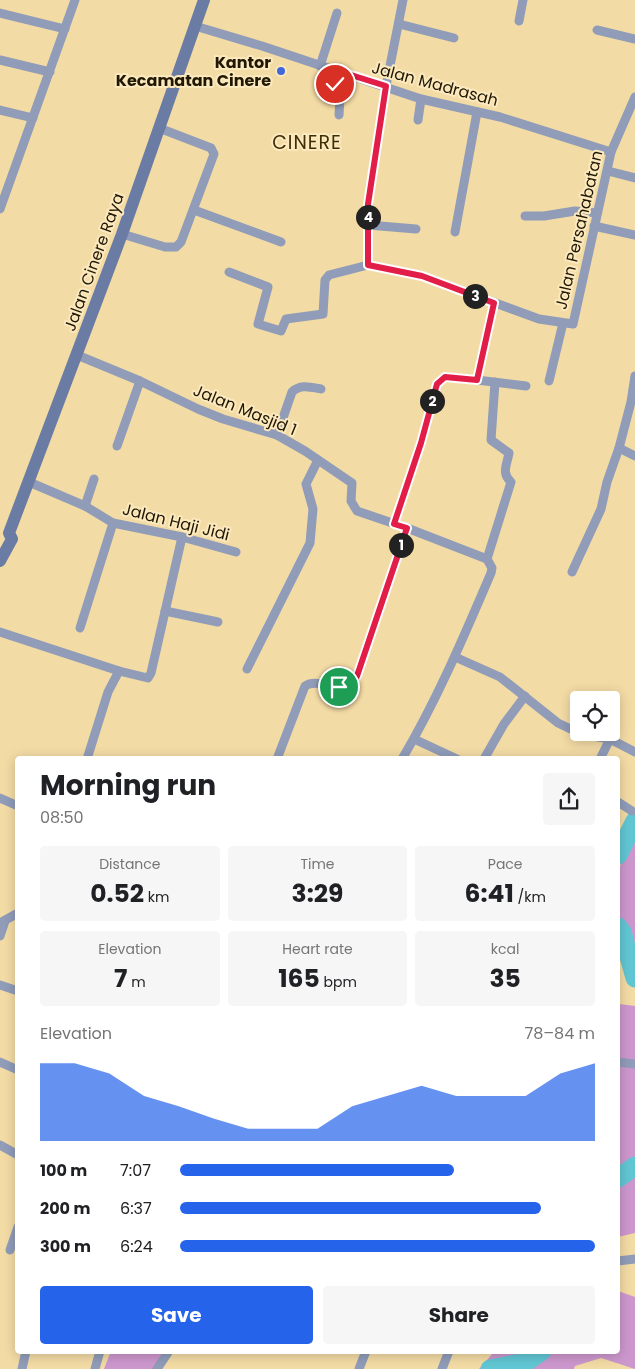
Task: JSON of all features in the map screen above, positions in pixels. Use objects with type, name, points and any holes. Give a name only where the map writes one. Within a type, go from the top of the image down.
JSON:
[{"type":"main road","name":"Jalan Cinere Raya","points":[[0,561],[12,539],[4,536],[29,482],[125,235],[159,128],[204,0]]},
{"type":"street","points":[[0,209],[2,195],[33,118],[76,0]]},
{"type":"street","points":[[228,272],[268,287],[258,324],[281,331],[286,319],[323,314],[325,280],[329,275],[368,265],[368,204],[386,86],[403,0]]},
{"type":"street","points":[[519,21],[523,0]]},
{"type":"street","points":[[0,13],[65,29]]},
{"type":"street","points":[[320,66],[337,13]]},
{"type":"street","points":[[398,24],[454,38]]},
{"type":"street","name":"Jalan Madrasah","points":[[195,26],[386,86],[421,99],[500,117],[611,152]]},
{"type":"street","points":[[597,30],[635,39]]},
{"type":"street","points":[[0,60],[50,72]]},
{"type":"street","points":[[335,70],[335,84],[340,98],[339,115]]},
{"type":"street","name":"Jalan Persahabatan","points":[[368,265],[422,276],[539,319],[573,324],[611,152],[635,97]]},
{"type":"street","points":[[418,120],[421,99]]},
{"type":"street","points":[[0,110],[33,118]]},
{"type":"street","points":[[455,232],[476,112]]},
{"type":"street","points":[[125,235],[165,247],[176,247],[181,242],[214,154],[211,148],[159,128]]},
{"type":"street","points":[[608,171],[635,178]]},
{"type":"street","points":[[194,210],[281,242]]},
{"type":"street","points":[[525,216],[551,216],[575,211],[597,213]]},
{"type":"street","points":[[368,225],[416,229]]},
{"type":"street","points":[[594,226],[635,235]]},
{"type":"street","points":[[477,380],[494,303]]},
{"type":"street","points":[[549,381],[563,322]]},
{"type":"street","name":"Jalan Masjid 1","points":[[77,355],[140,381],[198,409],[277,435],[305,451],[352,483],[351,501],[357,510],[487,558]]},
{"type":"street","points":[[572,572],[601,509],[607,482],[633,403],[635,376]]},
{"type":"street","points":[[394,524],[421,443],[437,384],[445,377],[526,386]]},
{"type":"street","points":[[117,446],[140,381]]},
{"type":"street","points":[[404,756],[455,657],[492,568],[487,558],[511,482],[505,476],[509,453],[491,440],[495,382]]},
{"type":"street","points":[[277,435],[292,392],[301,386],[321,389]]},
{"type":"street","points":[[619,448],[635,456]]},
{"type":"street","points":[[247,669],[310,543],[313,509],[306,484],[318,460]]},
{"type":"street","points":[[84,506],[94,479]]},
{"type":"street","name":"Jalan Haji Jidi","points":[[29,482],[84,506],[113,523],[182,537],[236,552]]},
{"type":"street","points":[[80,628],[113,523]]},
{"type":"street","points":[[278,756],[305,686],[310,683],[339,687],[354,682],[407,528]]},
{"type":"street","points":[[0,632],[119,671],[148,678],[151,673],[182,537]]},
{"type":"street","points":[[165,611],[218,622]]},
{"type":"street","points":[[455,657],[500,676],[558,723],[570,729]]},
{"type":"street","points":[[88,756],[108,692],[119,671]]},
{"type":"street","points":[[486,756],[504,724],[525,696]]},
{"type":"street","points":[[414,739],[451,756]]},
{"type":"street","points":[[602,756],[609,741]]},
{"type":"street","points":[[614,741],[635,752]]},
{"type":"street","points":[[0,798],[15,805]]},
{"type":"street","points":[[620,803],[632,811]]},
{"type":"street","points":[[0,936],[3,922],[15,915]]},
{"type":"street","points":[[0,984],[15,990]]},
{"type":"street","points":[[0,1062],[15,1069]]},
{"type":"street","points":[[620,1062],[635,1064]]},
{"type":"street","points":[[0,1146],[15,1154]]},
{"type":"street","points":[[10,1250],[15,1236]]},
{"type":"street","points":[[620,1261],[635,1259]]},
{"type":"street","points":[[22,1369],[25,1354]]},
{"type":"street","points":[[95,1369],[99,1354]]},
{"type":"street","points":[[157,1369],[167,1354]]},
{"type":"street","points":[[359,1369],[365,1354]]},
{"type":"street","points":[[442,1369],[448,1354]]},
{"type":"shaded area","points":[[635,826],[635,964],[620,928],[620,867]]},
{"type":"shaded area","points":[[620,1004],[635,1006],[635,1233],[620,1237]]},
{"type":"shaded area","points":[[620,1292],[635,1297],[635,1369],[601,1358],[575,1366],[574,1369],[479,1369],[492,1354],[620,1354]]},
{"type":"shaded area","points":[[110,1354],[163,1354],[156,1369],[104,1369]]},
{"type":"waterway","points":[[620,851],[635,821]]},
{"type":"waterway","points":[[620,930],[635,978]]},
{"type":"waterway","points":[[620,1177],[635,1166]]},
{"type":"waterway","points":[[490,1369],[526,1362],[538,1354]]},
{"type":"place","name":"Kantor Kecamatan Cinere","points":[[281,71]]},
{"type":"district","name":"CINERE","points":[[307,142]]},
{"type":"route","points":[[335,84],[335,70],[386,86],[368,204],[368,265],[422,276],[494,303],[477,380],[445,377],[437,384],[421,443],[394,524],[407,528],[357,676],[354,682],[339,687]]}]
